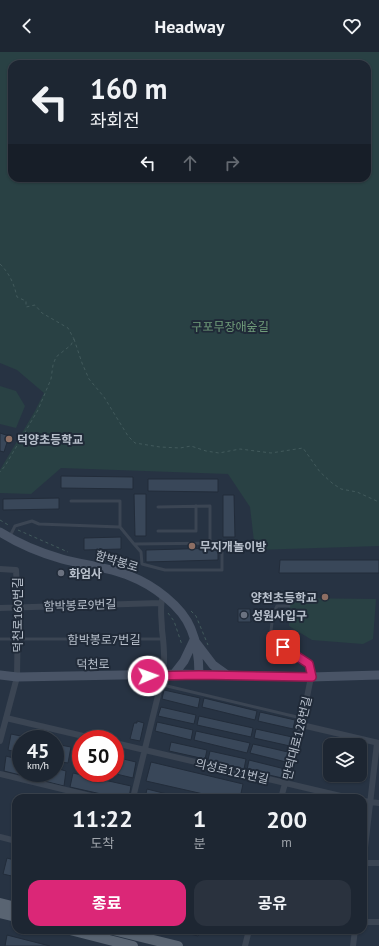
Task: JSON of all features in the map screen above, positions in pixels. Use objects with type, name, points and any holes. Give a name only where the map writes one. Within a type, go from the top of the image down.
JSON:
[{"type":"main road","name":"함박봉로","points":[[0,532],[41,552],[130,576],[153,588],[162,599],[183,615],[191,629],[199,662],[199,675]]},
{"type":"main road","points":[[174,674],[184,661],[194,640],[213,665],[227,675]]},
{"type":"main road","name":"덕천로","points":[[0,675],[17,677],[174,674],[312,677],[379,675]]},
{"type":"main road","points":[[0,903],[12,906]]},
{"type":"main road","points":[[0,913],[12,916]]},
{"type":"main road","points":[[85,934],[130,946]]},
{"type":"main road","points":[[129,934],[178,946]]},
{"type":"street","name":"덕천로160번길","points":[[0,569],[16,570],[18,608],[17,677],[0,741]]},
{"type":"street","name":"함박봉로9번길","points":[[0,608],[162,599]]},
{"type":"street","points":[[134,794],[163,675],[162,599]]},
{"type":"street","name":"만덕대로128번길","points":[[282,794],[302,722],[312,677]]},
{"type":"street","points":[[6,718],[72,733]]},
{"type":"street","points":[[302,722],[306,726],[378,743],[367,829]]},
{"type":"street","name":"의성로121번길","points":[[124,746],[331,794]]},
{"type":"street","points":[[0,774],[82,794]]},
{"type":"street","points":[[367,802],[379,803]]},
{"type":"street","points":[[0,837],[12,840]]},
{"type":"street","points":[[367,864],[379,863]]},
{"type":"street","points":[[367,922],[379,922]]},
{"type":"street","points":[[245,946],[248,934]]},
{"type":"street","points":[[353,946],[354,934]]},
{"type":"lane","points":[[71,500],[120,501],[120,527],[134,544],[141,552],[142,564],[165,570],[222,570],[222,543],[134,544]]},
{"type":"lane","points":[[158,531],[196,531],[196,506]]},
{"type":"lane","points":[[158,507],[210,506],[210,544]]},
{"type":"lane","points":[[10,538],[15,526],[32,521],[39,524],[120,527]]},
{"type":"lane","points":[[289,606],[276,606],[273,614],[270,639],[309,664],[312,677]]},
{"type":"lane","name":"함박봉로7번길","points":[[0,638],[163,639]]},
{"type":"lane","points":[[167,686],[297,717],[302,722]]},
{"type":"path","points":[[0,264],[7,271],[15,285],[17,298],[26,301],[26,308],[35,305],[42,313],[68,328],[74,339],[89,379],[104,397],[128,436],[135,443],[160,447],[180,448],[192,446],[206,451],[219,453],[240,449],[271,453],[303,448],[320,472],[332,483],[341,489],[357,492],[379,502]]},
{"type":"path","points":[[0,472],[38,410],[51,379],[56,357],[71,345],[74,339]]},
{"type":"path","points":[[162,599],[174,621],[182,641],[182,647]]},
{"type":"green space","name":"구포무장애숲길","points":[[0,52],[379,52],[379,546],[255,550],[250,507],[228,474],[61,468],[31,494],[0,493],[0,470],[44,393],[17,370],[0,363]]},
{"type":"green space","points":[[0,386],[16,391],[25,406],[16,428],[0,424]]},
{"type":"green space","points":[[289,598],[376,599],[373,639],[363,644],[312,640],[289,626]]},
{"type":"building","points":[[0,433],[9,436],[4,452],[0,451]]},
{"type":"building","points":[[61,476],[133,477],[133,489],[61,488]]},
{"type":"building","points":[[148,479],[218,479],[218,492],[148,491]]},
{"type":"building","points":[[134,494],[146,494],[146,536],[135,536]]},
{"type":"building","points":[[223,495],[234,495],[235,537],[223,537]]},
{"type":"building","points":[[59,498],[59,509],[3,510],[3,499]]},
{"type":"building","points":[[121,537],[121,549],[84,550],[84,538]]},
{"type":"building","points":[[218,548],[218,560],[146,562],[146,550]]},
{"type":"building","points":[[280,560],[379,560],[379,573],[279,573]]},
{"type":"building","name":"성원사입구","points":[[238,609],[250,609],[251,622],[238,622]]},
{"type":"building","points":[[164,690],[200,698],[198,708],[162,699]]},
{"type":"building","points":[[204,698],[257,711],[255,720],[202,707]]},
{"type":"building","points":[[161,707],[196,715],[194,724],[158,716]]},
{"type":"building","points":[[260,712],[295,720],[293,729],[258,721]]},
{"type":"building","points":[[199,716],[253,728],[251,737],[197,725]]},
{"type":"building","points":[[137,721],[144,723],[140,741],[130,739],[134,723],[137,723]]},
{"type":"building","points":[[157,722],[193,730],[191,740],[155,731]]},
{"type":"building","points":[[256,729],[292,737],[290,746],[254,738]]},
{"type":"building","points":[[196,731],[250,743],[247,753],[194,740]]},
{"type":"building","points":[[11,734],[12,734],[12,751],[8,750]]},
{"type":"building","points":[[171,742],[207,750],[205,759],[169,751]]},
{"type":"building","points":[[253,744],[288,752],[286,762],[250,753]]},
{"type":"building","points":[[64,746],[71,747],[68,763],[64,762]]},
{"type":"building","points":[[210,751],[246,759],[244,769],[208,760]]},
{"type":"building","points":[[6,756],[12,758],[12,773],[4,771]]},
{"type":"building","points":[[124,759],[136,762],[133,778],[124,776]]},
{"type":"building","points":[[249,760],[285,769],[282,778],[247,770]]},
{"type":"building","points":[[151,762],[243,784],[241,794],[203,794],[146,781]]},
{"type":"building","points":[[64,770],[66,771],[64,786],[48,782],[64,782]]},
{"type":"building","points":[[72,778],[72,782],[113,782],[131,786],[130,794],[101,794],[70,787]]},
{"type":"building","points":[[147,789],[167,794],[146,794]]},
{"type":"building","points":[[7,858],[12,859],[12,876],[3,874]]},
{"type":"building","points":[[7,935],[50,946],[5,946]]},
{"type":"place","name":"덕양초등학교","points":[[9,439]]},
{"type":"place","name":"무지개놀이방","points":[[192,546]]},
{"type":"place","name":"화엄사","points":[[61,573]]},
{"type":"place","name":"양천초등학교","points":[[325,597]]},
{"type":"place","name":"성원사입구","points":[[244,615]]},
{"type":"route","points":[[148,676],[174,674],[312,677],[309,664],[283,647]]}]
